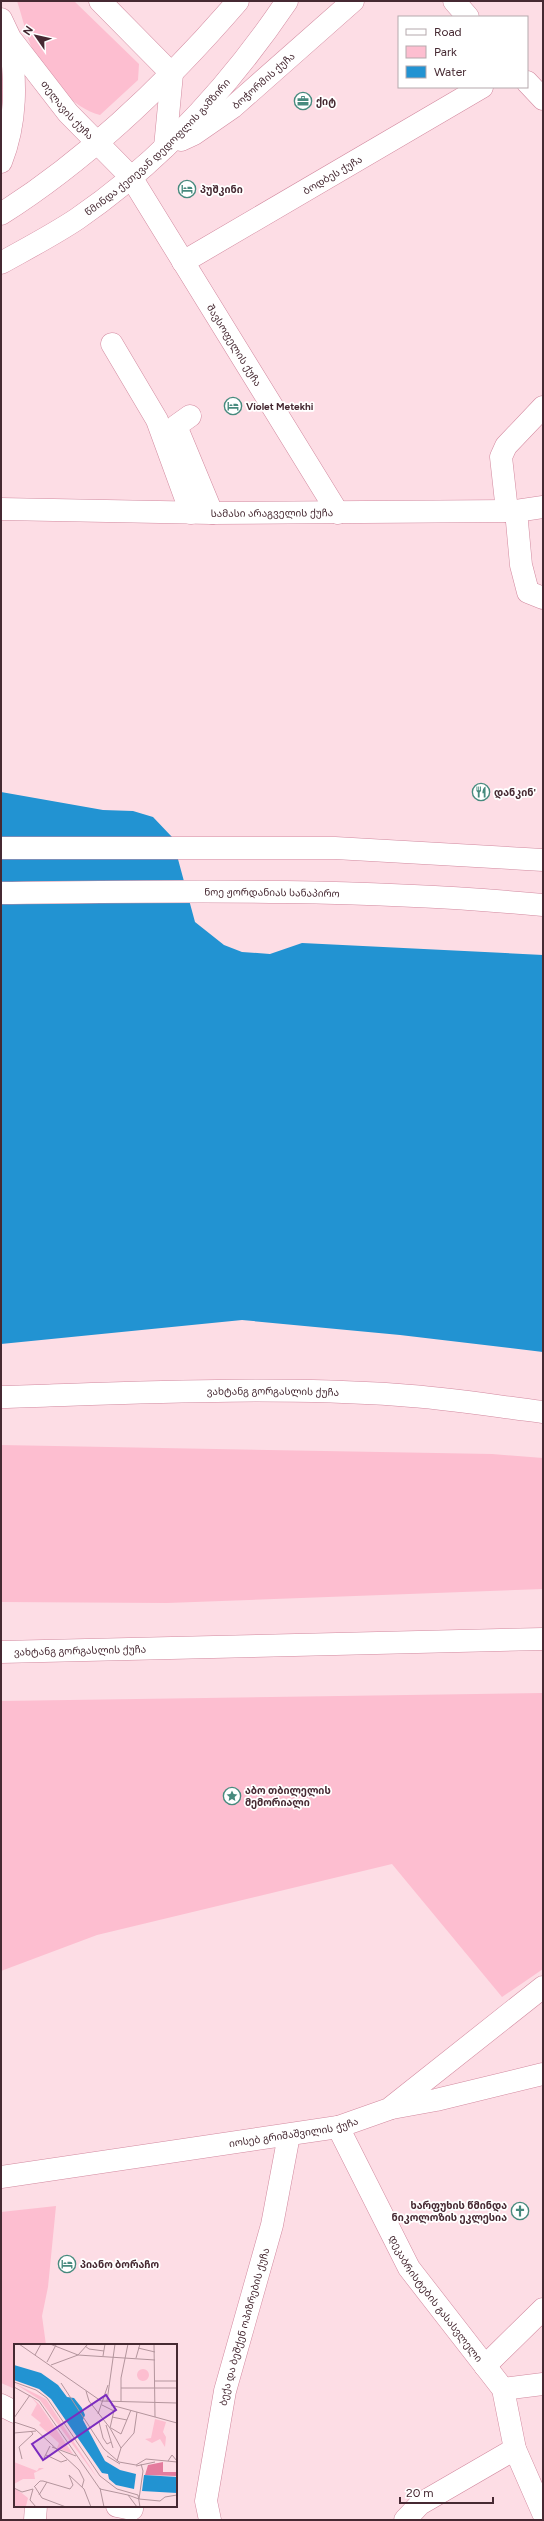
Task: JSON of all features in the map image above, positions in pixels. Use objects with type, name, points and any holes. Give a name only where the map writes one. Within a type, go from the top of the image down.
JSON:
[{"type":"main road","points":[[100,1],[172,74]]},
{"type":"main road","points":[[1,214],[74,163],[172,74],[238,1]]},
{"type":"main road","name":"წმინდა ქეთევან დედოფლის გამზირი","points":[[1,263],[77,219],[131,177],[165,147],[226,82],[260,41],[287,1]]},
{"type":"main road","name":"ბოჭორმის ქუჩა","points":[[165,147],[194,134],[233,107],[353,1]]},
{"type":"main road","points":[[454,1],[467,16]]},
{"type":"main road","name":"თელავის ქუჩა","points":[[6,29],[68,113],[131,177]]},
{"type":"main road","name":"თელავის ქუჩა","points":[[1,162],[14,111],[15,86],[6,29]]},
{"type":"main road","points":[[165,147],[172,74]]},
{"type":"main road","points":[[528,83],[543,99]]},
{"type":"main road","name":"ბოდბეს ქუჩა","points":[[183,262],[480,88]]},
{"type":"main road","name":"შავსოფელის ქუჩა","points":[[131,177],[338,513]]},
{"type":"main road","points":[[112,344],[157,420],[191,513]]},
{"type":"main road","points":[[543,407],[506,446],[501,457],[521,565],[528,592],[543,598]]},
{"type":"main road","points":[[190,416],[176,426],[212,513]]},
{"type":"main road","name":"სამასი არაგველის ქუჩა","points":[[1,509],[191,513],[338,513],[511,511],[543,506]]},
{"type":"main road","points":[[1,848],[335,848],[543,860]]},
{"type":"main road","name":"ნოე ჟორდანიას სანაპირო","points":[[1,893],[194,891],[329,892],[477,899],[543,905]]},
{"type":"main road","name":"ვახტანგ გორგასლის ქუჩა","points":[[1,1397],[210,1390],[312,1391],[401,1395],[543,1412]]},
{"type":"main road","name":"ვახტანგ გორგასლის ქუჩა","points":[[1,1652],[543,1639]]},
{"type":"main road","name":"იოსებ გრიშაშვილის ქუჩა","points":[[1,2177],[338,2127],[389,2109],[543,1987]]},
{"type":"main road","points":[[389,2109],[436,2100],[543,2074]]},
{"type":"main road","name":"დეკაბრისტების გასასვლელი","points":[[338,2127],[409,2268],[503,2389],[515,2449],[543,2514]]},
{"type":"main road","name":"ბექა და ბეშქენ ოპიზრების ქუჩა","points":[[208,2510],[225,2391],[272,2225],[290,2135]]},
{"type":"main road","points":[[485,2366],[543,2309]]},
{"type":"main road","points":[[503,2389],[543,2384]]},
{"type":"main road","points":[[1,2405],[14,2412]]},
{"type":"main road","points":[[405,2520],[420,2504],[515,2449]]},
{"type":"main road","points":[[35,2520],[36,2507]]},
{"type":"main road","points":[[192,2520],[208,2510]]},
{"type":"green space","points":[[17,1],[74,1],[139,64],[138,80],[100,115],[81,106],[63,92],[48,74],[36,56]]},
{"type":"green space","points":[[1,1445],[492,1454],[543,1458],[543,1589],[167,1603],[1,1602]]},
{"type":"green space","points":[[543,1693],[543,1969],[502,1997],[392,1864],[97,1935],[1,1971],[1,1701]]},
{"type":"green space","points":[[56,2206],[48,2287],[42,2316],[46,2344],[14,2344],[14,2389],[1,2383],[1,2212]]},
{"type":"water","points":[[1,792],[103,810],[133,811],[153,817],[172,837],[195,922],[224,945],[242,952],[270,954],[302,943],[543,955],[543,1352],[400,1335],[242,1320],[1,1344]]},
{"type":"place","name":"ქიტ","points":[[303,101]]},
{"type":"place","name":"პუშკინი","points":[[187,189]]},
{"type":"place","name":"Violet Metekhi","points":[[233,406]]},
{"type":"place","name":"დანკინ'","points":[[481,792]]},
{"type":"place","name":"აბო თბილელის მემორიალი","points":[[232,1796]]},
{"type":"place","name":"ხარფუხის წმინდა ნიკოლოზის ეკლესია","points":[[520,2211]]},
{"type":"place","name":"პიანო ბორაჩო","points":[[67,2264]]}]
